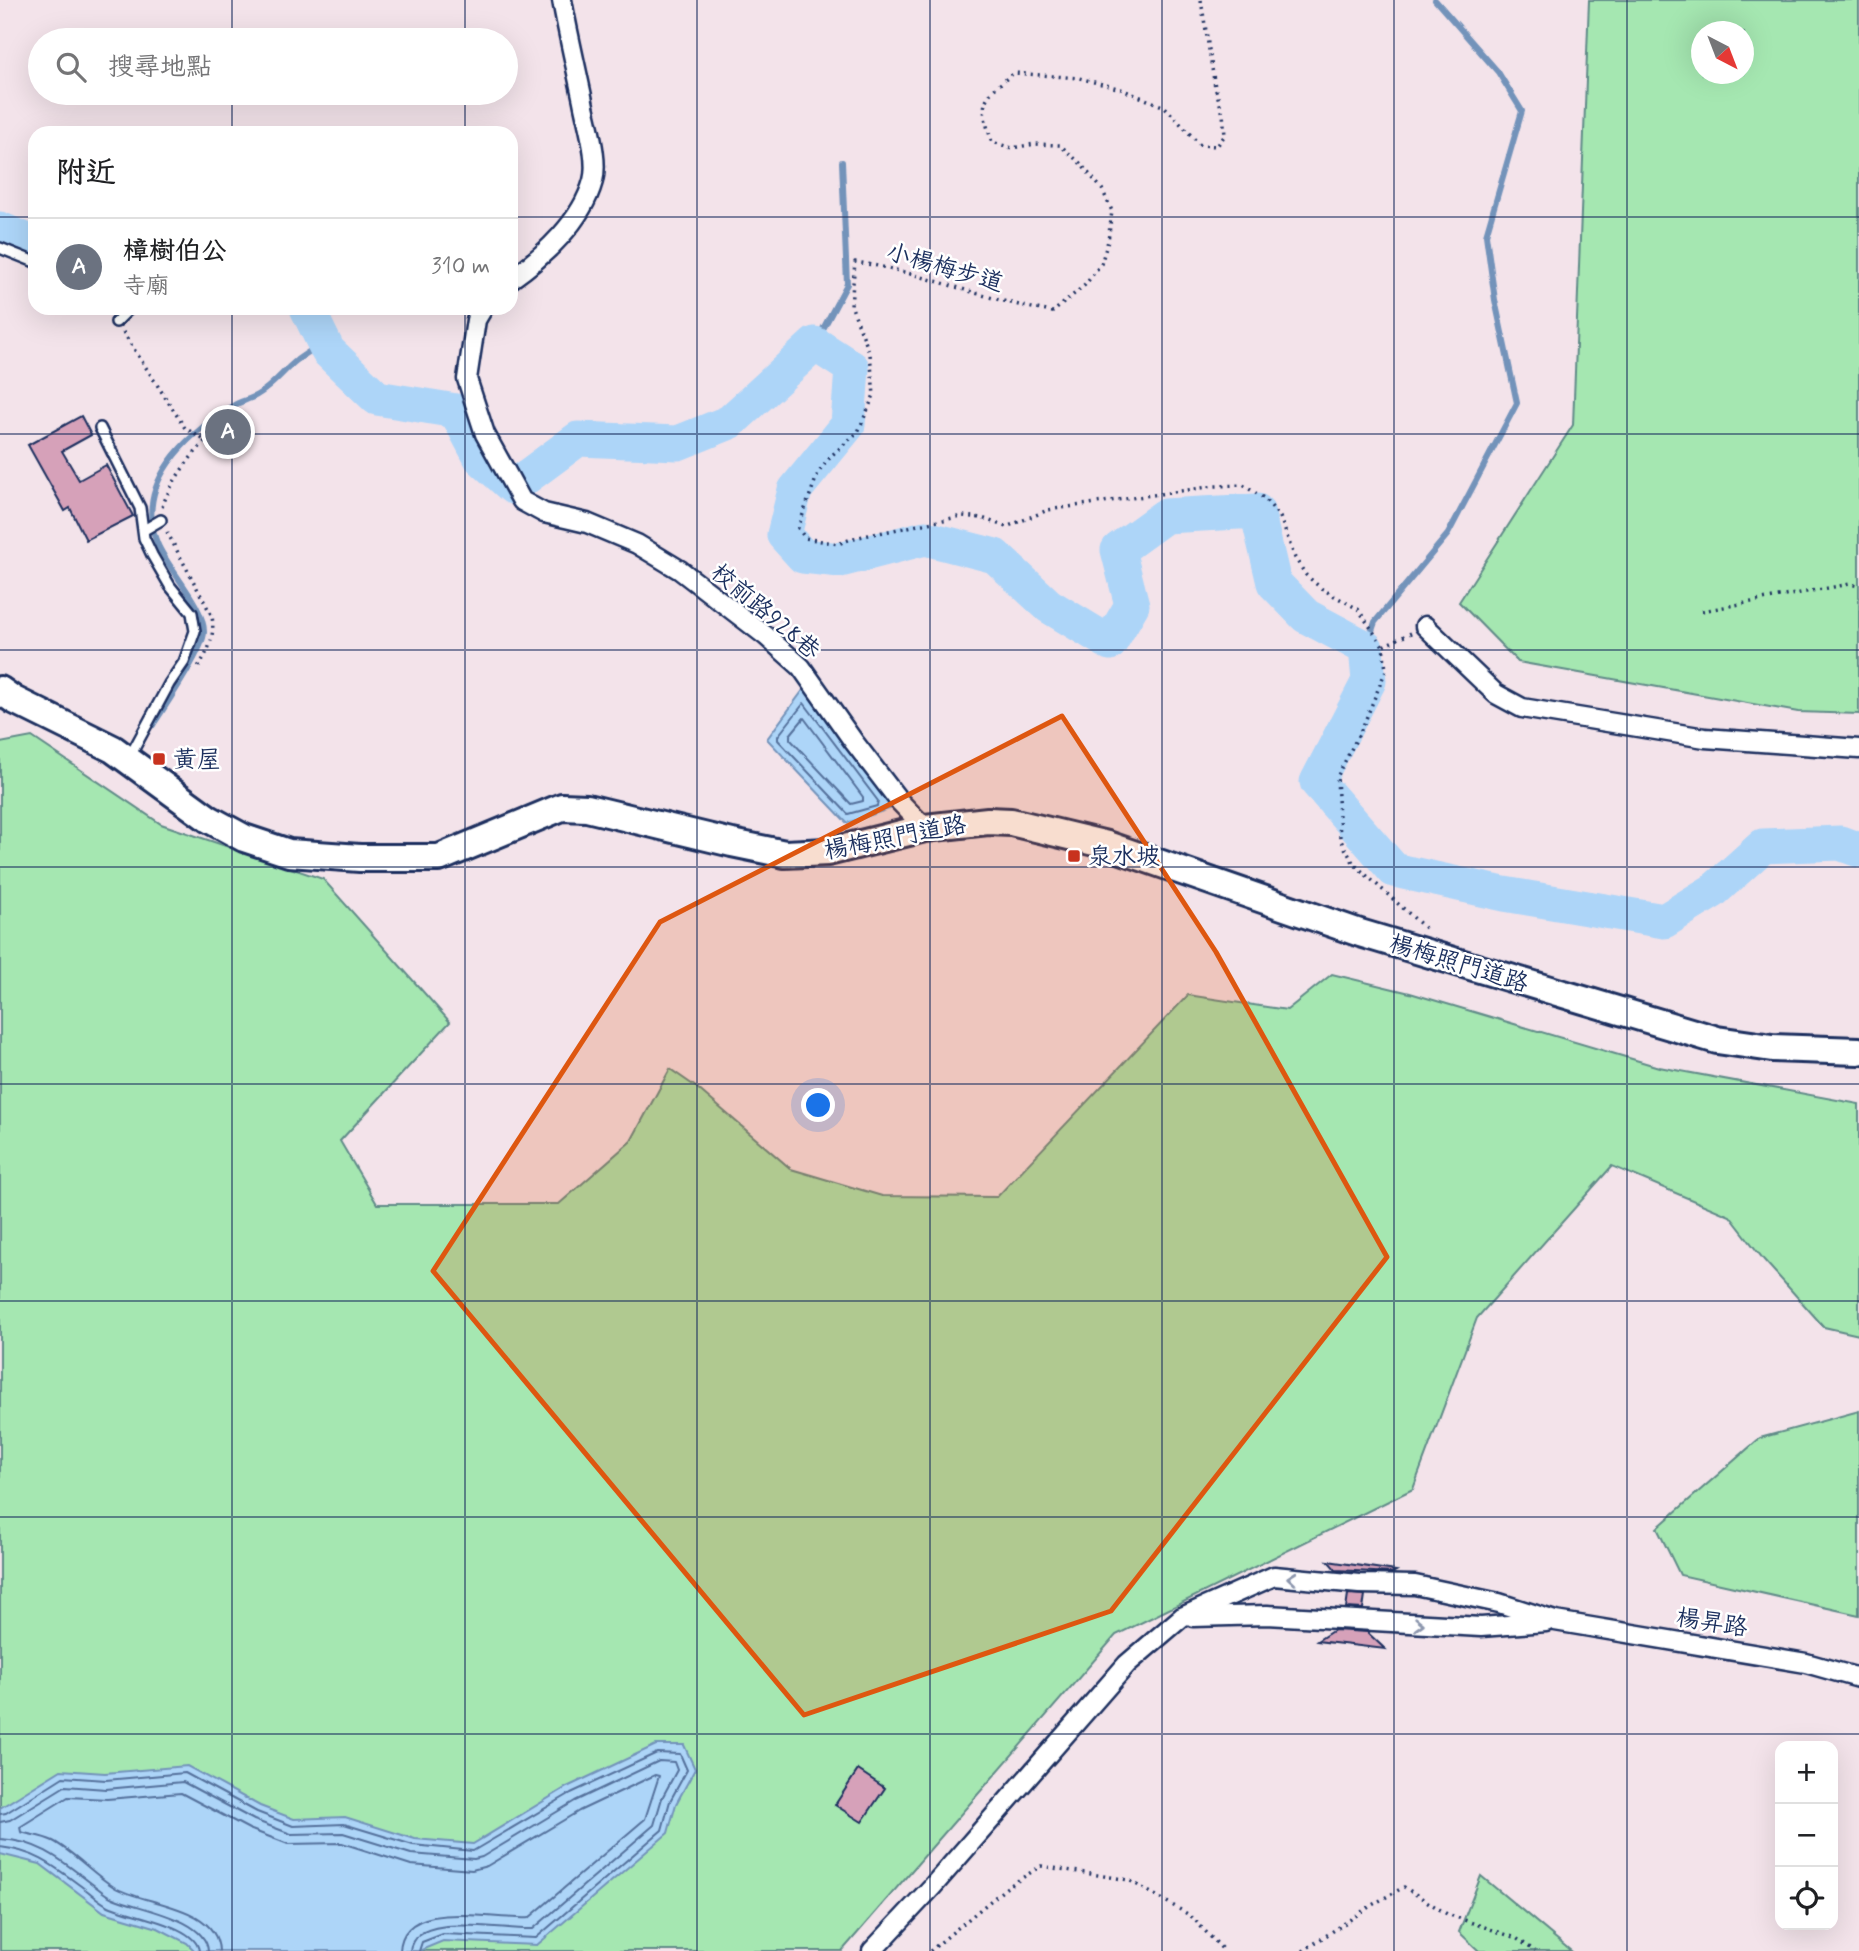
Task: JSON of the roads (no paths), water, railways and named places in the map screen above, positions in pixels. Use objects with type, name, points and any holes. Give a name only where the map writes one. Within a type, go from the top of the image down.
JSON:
[{"type":"street","points":[[518,273],[561,234],[581,209],[594,179],[592,143],[562,0]]},
{"type":"street","name":"校前路928巷","points":[[479,315],[467,379],[485,433],[522,501],[544,513],[587,523],[637,544],[680,570],[766,636],[801,667],[900,802],[925,828]]},
{"type":"street","points":[[1425,626],[1496,694],[1522,708],[1706,738],[1859,749]]},
{"type":"street","name":"楊梅照門道路","points":[[0,690],[14,700],[113,748],[209,819],[244,838],[289,853],[360,858],[439,858],[562,807],[587,808],[732,844],[785,854],[828,852],[925,828],[988,821],[1023,825],[1107,845],[1360,933],[1717,1040],[1772,1048],[1859,1051]]},
{"type":"street","points":[[872,1951],[932,1887],[1127,1664],[1182,1617],[1274,1576],[1359,1584],[1415,1585],[1499,1603],[1555,1621]]},
{"type":"street","points":[[1182,1617],[1267,1615],[1481,1626],[1555,1621]]},
{"type":"street","name":"楊昇路","points":[[1555,1621],[1806,1663],[1859,1678]]},
{"type":"lane","points":[[0,248],[28,259]]},
{"type":"lane","points":[[116,322],[123,315]]},
{"type":"lane","points":[[100,428],[140,508],[144,538],[170,586],[192,613],[195,631],[184,662],[169,684],[129,760]]},
{"type":"lane","points":[[144,530],[160,520]]},
{"type":"water","points":[[804,689],[892,808],[847,823],[767,739]]},
{"type":"water","points":[[656,1745],[684,1745],[695,1769],[676,1804],[668,1833],[537,1945],[443,1941],[419,1951],[195,1951],[187,1943],[158,1928],[104,1912],[40,1864],[0,1854],[0,1808],[61,1770],[105,1773],[187,1766],[260,1806],[294,1819],[345,1817],[415,1839],[473,1844],[567,1787]]},
{"type":"waterway","points":[[1366,648],[1375,622],[1448,534],[1517,403],[1495,300],[1486,235],[1522,111],[1498,72],[1435,0]]},
{"type":"waterway","points":[[815,344],[847,284],[842,162]]},
{"type":"waterway","points":[[0,229],[28,241]]},
{"type":"waterway","points":[[310,315],[328,351],[377,398],[456,411],[481,458],[513,487],[578,439],[678,443],[730,422],[815,344],[852,368],[848,425],[795,490],[784,535],[803,556],[840,560],[925,538],[995,556],[1049,606],[1110,643],[1132,605],[1118,550],[1165,516],[1257,511],[1274,583],[1306,616],[1366,648],[1369,681],[1317,782],[1394,870],[1504,894],[1664,921],[1713,891],[1763,846],[1840,843],[1859,850]]},
{"type":"waterway","points":[[153,725],[191,664],[204,632],[198,610],[157,543],[152,521],[153,500],[159,481],[182,446],[198,431],[236,404],[263,391],[297,360],[324,342]]},
{"type":"place","name":"樟樹伯公","points":[[228,432]]},
{"type":"place","name":"黃屋","points":[[159,759]]},
{"type":"place","name":"泉水坡","points":[[1074,856]]}]
